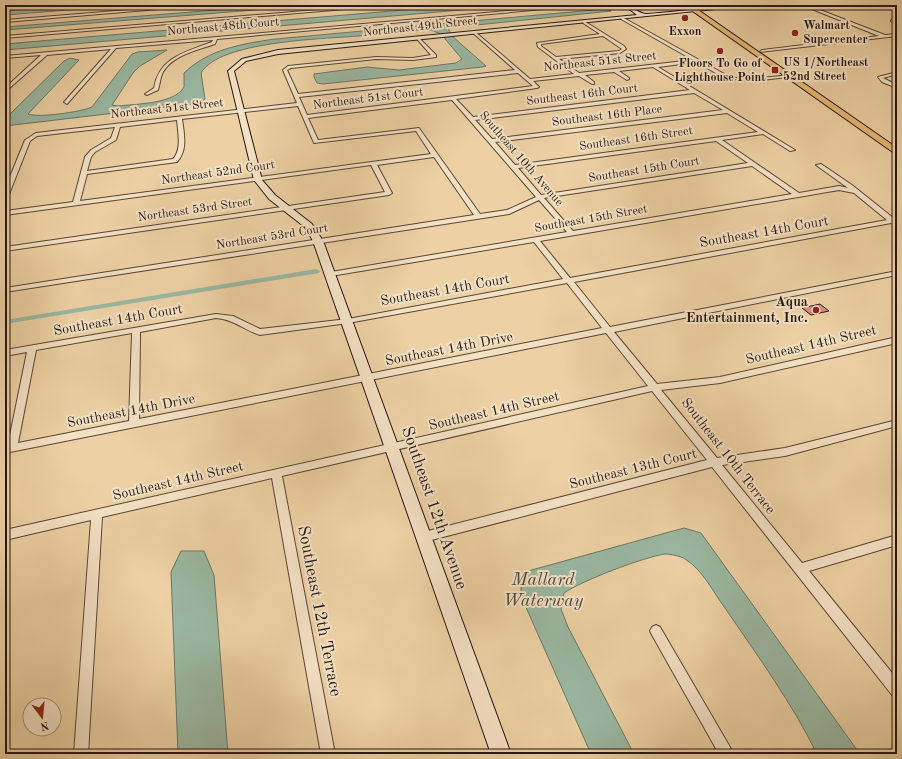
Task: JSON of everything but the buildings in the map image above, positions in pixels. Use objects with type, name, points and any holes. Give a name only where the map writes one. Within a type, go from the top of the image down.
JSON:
[{"type":"main road","points":[[687,5],[698,9],[762,54],[788,76],[832,107],[868,124],[897,143]]},
{"type":"main road","points":[[698,9],[744,45],[778,61],[808,82],[897,152]]},
{"type":"main road","points":[[788,76],[808,82]]},
{"type":"street","points":[[5,6],[18,5]]},
{"type":"street","points":[[5,21],[204,5]]},
{"type":"street","points":[[5,37],[390,5]]},
{"type":"street","name":"Northeast 48th Court","points":[[5,57],[586,5]]},
{"type":"street","points":[[627,5],[643,16]]},
{"type":"street","name":"Northeast 49th Street","points":[[240,111],[231,71],[244,60],[270,53],[643,16],[646,14],[751,5]]},
{"type":"street","points":[[804,5],[897,42]]},
{"type":"street","points":[[847,5],[859,8],[892,5]]},
{"type":"street","points":[[622,18],[726,77]]},
{"type":"street","points":[[897,18],[892,20],[897,24]]},
{"type":"street","points":[[556,58],[620,52],[624,49],[604,34],[584,22]]},
{"type":"street","points":[[474,32],[530,80]]},
{"type":"street","points":[[592,83],[539,46],[539,43],[604,34]]},
{"type":"street","points":[[762,54],[897,35]]},
{"type":"street","points":[[147,94],[156,89],[158,76],[167,64],[187,53],[214,42],[215,38]]},
{"type":"street","points":[[418,38],[434,56],[413,59],[376,58],[286,68],[284,70],[316,142],[417,129],[478,216]]},
{"type":"street","points":[[67,102],[115,47]]},
{"type":"street","points":[[5,91],[46,53]]},
{"type":"street","name":"Northeast 51st Street","points":[[530,80],[697,61]]},
{"type":"street","points":[[654,66],[792,150]]},
{"type":"street","points":[[615,70],[627,79]]},
{"type":"street","points":[[296,96],[520,71]]},
{"type":"street","points":[[897,73],[880,77],[884,81],[897,87]]},
{"type":"street","points":[[735,79],[746,80],[788,76]]},
{"type":"street","name":"Northeast 51st Court","points":[[305,117],[537,88],[530,80]]},
{"type":"street","name":"Southeast 16th Court","points":[[471,118],[695,91]]},
{"type":"street","name":"Southeast 10th Avenue","points":[[453,98],[572,234]]},
{"type":"street","name":"Northeast 51st Street","points":[[5,197],[28,140],[36,135],[299,104]]},
{"type":"street","points":[[240,111],[258,180]]},
{"type":"street","name":"Southeast 16th Place","points":[[491,141],[727,111]]},
{"type":"street","points":[[84,173],[175,161],[179,158],[181,152],[179,118]]},
{"type":"street","points":[[76,204],[88,157],[92,151],[114,139],[118,125]]},
{"type":"street","name":"Southeast 16th Street","points":[[514,167],[762,132]]},
{"type":"street","points":[[716,139],[798,195]]},
{"type":"street","name":"Northeast 52nd Court","points":[[5,213],[434,155]]},
{"type":"street","name":"Northeast 53rd Street","points":[[5,248],[389,193],[373,163]]},
{"type":"street","name":"Southeast 15th Court","points":[[540,197],[752,164]]},
{"type":"street","points":[[819,165],[853,189],[895,223]]},
{"type":"street","name":"Southeast 12th Avenue","points":[[258,180],[272,197],[309,226],[318,241],[348,321],[501,754]]},
{"type":"street","name":"Southeast 15th Street","points":[[331,274],[840,188],[853,189]]},
{"type":"street","name":"Northeast 53rd Court","points":[[5,290],[478,216],[517,209],[540,197]]},
{"type":"street","name":"Southeast 14th Court","points":[[5,353],[224,315],[237,319],[251,331],[260,332],[348,321],[895,223]]},
{"type":"street","name":"Southeast 10th Terrace","points":[[536,240],[656,387],[897,690]]},
{"type":"street","name":"Southeast 14th Drive","points":[[9,448],[312,387],[368,378],[609,330],[668,320],[897,273]]},
{"type":"street","points":[[134,424],[136,330]]},
{"type":"street","name":"Southeast 14th Street","points":[[5,535],[656,387],[720,380],[897,340]]},
{"type":"street","points":[[9,448],[32,348]]},
{"type":"street","name":"Southeast 13th Court","points":[[424,537],[715,462],[785,452],[897,423]]},
{"type":"street","name":"Southeast 12th Terrace","points":[[276,474],[328,754]]},
{"type":"street","points":[[81,754],[97,514]]},
{"type":"street","points":[[800,569],[897,540]]},
{"type":"street","points":[[656,631],[727,754]]},
{"type":"water","points":[[89,5],[132,5],[5,15],[5,11]]},
{"type":"water","points":[[278,5],[317,5],[5,30],[5,27]]},
{"type":"water","points":[[462,5],[518,5],[5,50],[5,44]]},
{"type":"water","points":[[604,9],[611,11],[448,28],[452,36],[486,66],[482,67],[323,84],[317,83],[314,74],[367,67],[399,70],[456,63],[462,59],[441,34],[431,30],[404,31],[273,44],[249,48],[228,54],[211,62],[201,73],[205,99],[200,103],[5,126],[5,116],[10,114],[64,61],[70,58],[79,60],[28,114],[60,114],[92,107],[132,54],[138,52],[167,50],[140,66],[133,73],[112,105],[144,104],[172,97],[179,93],[184,87],[184,73],[204,58],[226,49],[250,43],[275,39]]},
{"type":"water","name":"Mallard Waterway","points":[[684,528],[701,533],[860,754],[817,754],[797,716],[762,661],[702,575],[683,558],[665,554],[613,570],[584,582],[564,593],[561,609],[568,627],[634,754],[591,754],[521,596],[521,580],[528,571]]},
{"type":"water","points":[[181,551],[204,551],[214,575],[228,754],[178,754],[171,572]]},
{"type":"waterway","points":[[5,322],[316,271]]},
{"type":"place","name":"Exxon","points":[[685,18]]},
{"type":"place","name":"Walmart Supercenter","points":[[795,33]]},
{"type":"place","name":"Floors To Go of Lighthouse Point","points":[[720,51]]},
{"type":"place","name":"US 1/Northeast 52nd Street","points":[[775,70]]},
{"type":"place","name":"Aqua Entertainment, Inc.","points":[[816,310]]}]
